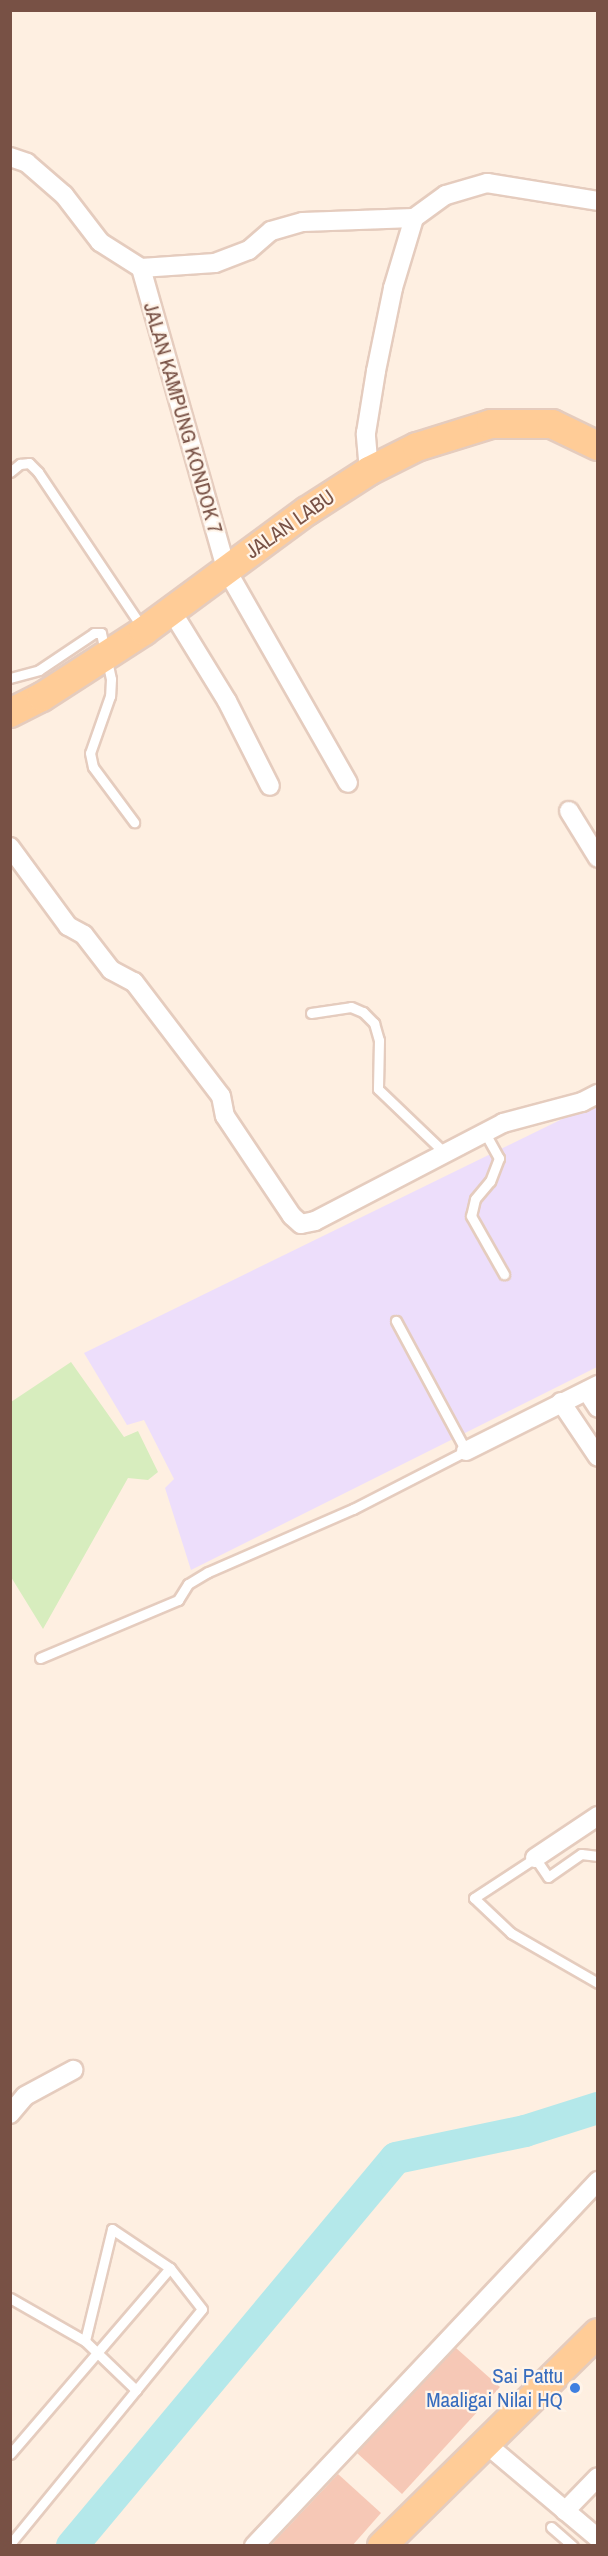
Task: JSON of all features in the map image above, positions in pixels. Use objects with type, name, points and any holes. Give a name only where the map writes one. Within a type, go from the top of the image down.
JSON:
[{"type":"main road","name":"JALAN LABU","points":[[10,713],[107,656],[226,569],[369,471],[417,447],[491,424],[552,424],[597,446]]},
{"type":"main road","points":[[382,2546],[597,2333]]},
{"type":"street","points":[[10,158],[27,163],[64,195],[100,242],[141,268],[215,263],[249,250],[271,231],[303,222],[414,218],[446,195],[487,183],[597,201]]},
{"type":"street","points":[[369,471],[366,433],[376,371],[393,288],[414,218]]},
{"type":"street","name":"JALAN KAMPUNG KONDOK 7","points":[[141,268],[226,569],[348,783]]},
{"type":"street","points":[[171,610],[227,700],[270,786]]},
{"type":"street","points":[[569,811],[597,858]]},
{"type":"street","points":[[10,847],[68,926],[84,935],[111,970],[134,981],[222,1096],[225,1116],[292,1216],[301,1224],[315,1221],[447,1155],[503,1123],[582,1102],[597,1094]]},
{"type":"street","points":[[466,1451],[592,1388],[597,1408]]},
{"type":"street","points":[[561,1402],[597,1457]]},
{"type":"street","points":[[534,1858],[597,1816]]},
{"type":"street","points":[[10,2114],[26,2096],[73,2070]]},
{"type":"street","points":[[254,2546],[597,2181]]},
{"type":"street","points":[[485,2443],[597,2538]]},
{"type":"street","points":[[565,2511],[597,2477]]},
{"type":"lane","points":[[10,471],[20,464],[29,463],[38,472],[144,631]]},
{"type":"lane","points":[[10,678],[39,670],[94,633],[101,633],[107,656],[110,696],[90,753],[93,767],[134,822]]},
{"type":"lane","points":[[311,1012],[351,1007],[363,1012],[374,1023],[379,1040],[378,1089],[388,1102],[447,1155]]},
{"type":"lane","points":[[485,1133],[499,1158],[489,1181],[475,1199],[471,1216],[504,1274]]},
{"type":"lane","points":[[40,1658],[178,1600],[188,1584],[208,1572],[353,1509],[466,1451],[396,1321]]},
{"type":"lane","points":[[597,1856],[581,1854],[548,1877],[534,1858],[474,1898],[511,1933],[597,1983]]},
{"type":"lane","points":[[10,2544],[202,2310],[170,2268],[112,2229],[85,2341]]},
{"type":"lane","points":[[10,2454],[170,2268]]},
{"type":"lane","points":[[10,2298],[85,2341],[136,2390]]},
{"type":"lane","points":[[565,2511],[550,2528],[573,2546]]},
{"type":"shaded area","points":[[597,1102],[597,1367],[191,1570],[165,1488],[174,1479],[144,1420],[127,1425],[84,1353]]},
{"type":"green space","points":[[71,1362],[124,1437],[138,1431],[158,1472],[148,1480],[128,1478],[43,1629],[11,1577],[11,1402]]},
{"type":"building","points":[[456,2348],[500,2387],[402,2494],[357,2453]]},
{"type":"building","points":[[338,2474],[381,2513],[352,2546],[270,2546]]},
{"type":"waterway","points":[[72,2546],[396,2158],[525,2131],[598,2108]]},
{"type":"place","name":"Sai Pattu Maaligai Nilai HQ","points":[[575,2388]]}]
